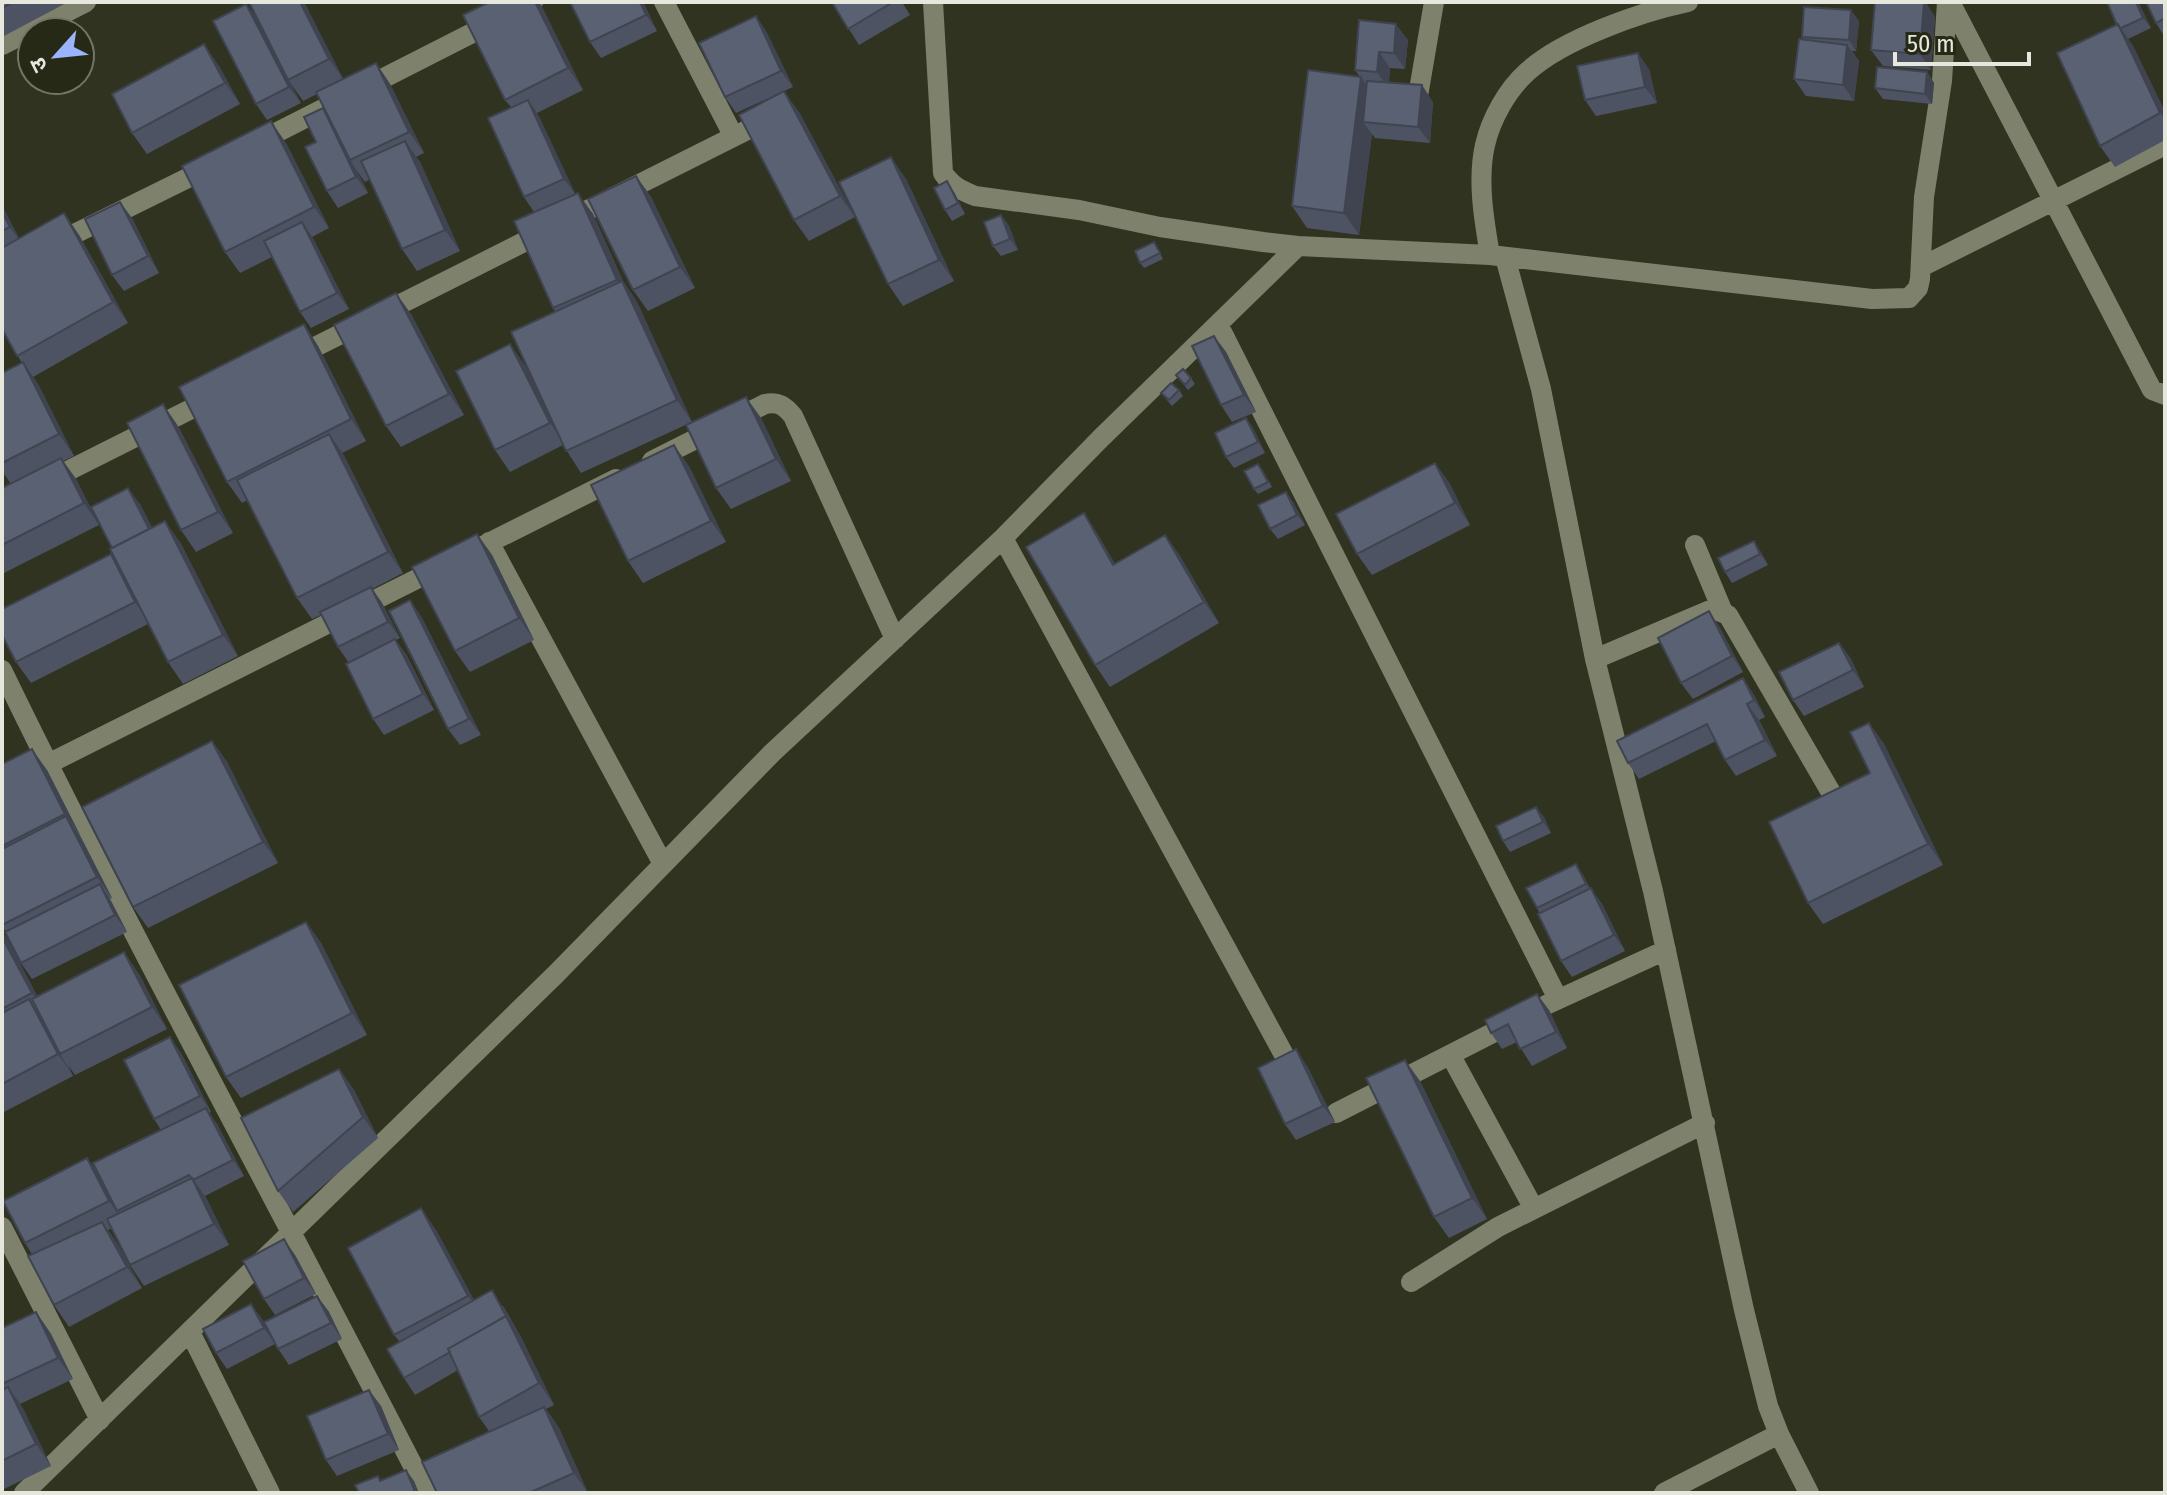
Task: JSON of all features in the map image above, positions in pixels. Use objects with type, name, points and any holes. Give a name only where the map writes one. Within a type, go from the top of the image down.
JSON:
[{"type":"street","points":[[2,45],[86,2]]},
{"type":"street","points":[[42,250],[533,2]]},
{"type":"street","points":[[664,2],[733,135]]},
{"type":"street","points":[[933,2],[943,173],[950,184],[975,196],[1298,246],[1498,256],[1887,299],[1903,299],[1914,294],[1918,288],[1924,197],[1942,81],[1949,2]]},
{"type":"street","points":[[1418,96],[1434,2]]},
{"type":"street","points":[[1688,2],[1608,27],[1543,59],[1514,84],[1495,118],[1485,146],[1483,203],[1541,389],[1595,659],[1666,950],[1762,1386],[1779,1434],[1809,1493]]},
{"type":"street","points":[[1949,2],[2152,390],[2165,395]]},
{"type":"street","points":[[280,365],[765,121]]},
{"type":"street","points":[[1921,267],[2165,145]]},
{"type":"street","points":[[24,1493],[556,974],[772,753],[1003,538],[1298,246]]},
{"type":"street","points":[[1219,326],[1558,999]]},
{"type":"street","points":[[2,504],[224,393]]},
{"type":"street","points":[[48,764],[773,402],[793,416],[895,639]]},
{"type":"street","points":[[1003,538],[1289,1064]]},
{"type":"street","points":[[489,542],[663,864]]},
{"type":"street","points":[[1695,545],[1723,612],[1738,628],[1840,808]]},
{"type":"street","points":[[1595,659],[1708,611],[1723,612]]},
{"type":"street","points":[[2,670],[162,990],[427,1493]]},
{"type":"street","points":[[1336,1113],[1558,999],[1666,950]]},
{"type":"street","points":[[1451,1056],[1534,1209]]},
{"type":"street","points":[[1411,1282],[1491,1231],[1705,1123]]},
{"type":"street","points":[[2,1227],[100,1420]]},
{"type":"street","points":[[190,1332],[270,1493]]},
{"type":"street","points":[[1664,1493],[1779,1434]]},
{"type":"building","points":[[249,2],[300,2],[329,59],[288,80]]},
{"type":"building","points":[[489,2],[535,2],[568,68],[505,100],[463,15]]},
{"type":"building","points":[[570,2],[640,2],[646,15],[590,42]]},
{"type":"building","points":[[832,2],[893,2],[848,29]]},
{"type":"building","points":[[1875,2],[1924,2],[1920,54],[1871,50]]},
{"type":"building","points":[[2107,2],[2136,2],[2143,18],[2121,28]]},
{"type":"building","points":[[2146,2],[2165,2],[2165,18],[2156,23]]},
{"type":"building","points":[[246,4],[289,87],[256,104],[213,21]]},
{"type":"building","points":[[1804,7],[1851,10],[1849,40],[1802,37]]},
{"type":"building","points":[[756,16],[781,71],[725,97],[699,43]]},
{"type":"building","points":[[1359,20],[1396,24],[1394,53],[1379,52],[1377,72],[1355,70]]},
{"type":"building","points":[[2118,24],[2160,113],[2100,146],[2057,53]]},
{"type":"building","points":[[1799,39],[1847,45],[1843,85],[1794,79]]},
{"type":"building","points":[[204,44],[225,83],[132,133],[112,94]]},
{"type":"building","points":[[1638,53],[1645,87],[1585,100],[1577,66]]},
{"type":"building","points":[[376,63],[409,132],[350,160],[316,92]]},
{"type":"building","points":[[1877,67],[1927,72],[1925,94],[1875,88]]},
{"type":"building","points":[[1308,70],[1361,77],[1344,213],[1292,206]]},
{"type":"building","points":[[1367,81],[1422,85],[1418,127],[1363,122]]},
{"type":"building","points":[[784,91],[840,196],[794,220],[739,115]]},
{"type":"building","points":[[528,100],[564,179],[524,197],[488,118]]},
{"type":"building","points":[[323,108],[356,177],[327,191],[305,147],[316,142],[304,117]]},
{"type":"building","points":[[271,121],[314,207],[225,252],[182,166]]},
{"type":"building","points":[[405,141],[445,230],[402,249],[361,161]]},
{"type":"building","points":[[891,157],[939,260],[888,284],[839,182]]},
{"type":"building","points":[[636,176],[680,267],[633,290],[588,199]]},
{"type":"building","points":[[947,181],[958,203],[945,210],[934,188]]},
{"type":"building","points":[[578,193],[617,280],[553,308],[514,221]]},
{"type":"building","points":[[120,202],[148,256],[112,275],[85,219]]},
{"type":"building","points":[[2,212],[10,227],[2,231]]},
{"type":"building","points":[[64,213],[113,302],[17,356],[2,329],[2,248]]},
{"type":"building","points":[[1001,215],[1010,239],[993,246],[984,222]]},
{"type":"building","points":[[302,222],[337,293],[300,312],[264,241]]},
{"type":"building","points":[[1154,242],[1160,253],[1140,263],[1135,251]]},
{"type":"building","points":[[622,281],[677,400],[566,451],[511,332]]},
{"type":"building","points":[[396,293],[449,394],[386,426],[334,325]]},
{"type":"building","points":[[304,324],[351,419],[227,482],[179,387]]},
{"type":"building","points":[[1214,336],[1244,395],[1221,405],[1192,346]]},
{"type":"building","points":[[510,344],[550,423],[495,450],[456,371]]},
{"type":"building","points":[[23,362],[59,434],[2,463],[2,373]]},
{"type":"building","points":[[1183,369],[1191,378],[1185,385],[1176,375]]},
{"type":"building","points":[[1171,383],[1179,390],[1169,400],[1161,393]]},
{"type":"building","points":[[746,397],[776,459],[716,488],[686,425]]},
{"type":"building","points":[[163,404],[218,512],[181,530],[127,423]]},
{"type":"building","points":[[1246,418],[1258,442],[1226,457],[1215,433]]},
{"type":"building","points":[[329,434],[388,552],[297,598],[237,480]]},
{"type":"building","points":[[674,445],[711,521],[628,561],[591,485]]},
{"type":"building","points":[[61,458],[84,503],[2,545],[2,488]]},
{"type":"building","points":[[1435,463],[1455,503],[1357,554],[1336,514]]},
{"type":"building","points":[[1258,464],[1268,482],[1254,489],[1244,471]]},
{"type":"building","points":[[128,488],[149,529],[112,548],[91,507]]},
{"type":"building","points":[[1286,492],[1297,515],[1270,529],[1258,505]]},
{"type":"building","points":[[1084,513],[1113,565],[1165,535],[1204,602],[1095,665],[1026,547]]},
{"type":"building","points":[[165,521],[223,635],[168,662],[110,549]]},
{"type":"building","points":[[477,534],[519,618],[455,651],[412,567]]},
{"type":"building","points":[[1754,541],[1760,554],[1725,572],[1718,558]]},
{"type":"building","points":[[111,554],[135,602],[16,662],[2,635],[2,609]]},
{"type":"building","points":[[371,587],[388,622],[338,647],[320,612]]},
{"type":"building","points":[[410,600],[469,719],[448,729],[389,611]]},
{"type":"building","points":[[1709,611],[1732,656],[1681,683],[1658,638]]},
{"type":"building","points":[[395,639],[423,694],[373,719],[346,664]]},
{"type":"building","points":[[1839,643],[1853,670],[1793,700],[1779,672]]},
{"type":"building","points":[[1743,678],[1754,700],[1747,704],[1765,740],[1725,760],[1707,724],[1628,763],[1617,741]]},
{"type":"building","points":[[1869,723],[1928,844],[1808,903],[1769,822],[1870,773],[1850,732]]},
{"type":"building","points":[[212,741],[263,842],[133,907],[82,807]]},
{"type":"building","points":[[32,749],[65,814],[2,846],[2,764]]},
{"type":"building","points":[[1536,807],[1543,822],[1503,841],[1496,826]]},
{"type":"building","points":[[66,816],[97,877],[2,925],[2,849]]},
{"type":"building","points":[[1576,864],[1586,884],[1537,908],[1526,888]]},
{"type":"building","points":[[100,884],[115,915],[21,963],[5,932]]},
{"type":"building","points":[[1591,888],[1614,935],[1561,961],[1538,914]]},
{"type":"building","points":[[306,922],[352,1013],[226,1077],[179,985]]},
{"type":"building","points":[[2,937],[32,993],[2,1009]]},
{"type":"building","points":[[124,952],[152,1007],[60,1054],[32,999]]},
{"type":"building","points":[[1537,994],[1556,1032],[1520,1049],[1508,1024],[1491,1033],[1485,1020]]},
{"type":"building","points":[[29,999],[58,1054],[2,1084],[2,1013]]},
{"type":"building","points":[[170,1037],[200,1096],[154,1119],[124,1060]]},
{"type":"building","points":[[1296,1049],[1323,1106],[1285,1124],[1258,1068]]},
{"type":"building","points":[[1405,1060],[1472,1198],[1434,1217],[1366,1078]]},
{"type":"building","points":[[339,1069],[363,1117],[278,1191],[241,1118]]},
{"type":"building","points":[[206,1108],[233,1160],[193,1180],[189,1175],[117,1211],[93,1163]]},
{"type":"building","points":[[87,1158],[109,1201],[25,1243],[3,1201]]},
{"type":"building","points":[[192,1178],[214,1224],[130,1265],[107,1219]]},
{"type":"building","points":[[421,1208],[468,1296],[394,1335],[348,1248]]},
{"type":"building","points":[[102,1222],[127,1267],[54,1305],[28,1256]]},
{"type":"building","points":[[284,1239],[304,1278],[264,1299],[243,1261]]},
{"type":"building","points":[[492,1290],[506,1316],[404,1378],[387,1349]]},
{"type":"building","points":[[317,1296],[331,1323],[278,1349],[264,1322]]},
{"type":"building","points":[[251,1304],[264,1328],[216,1353],[203,1329]]},
{"type":"building","points":[[36,1312],[58,1358],[2,1384],[2,1328]]},
{"type":"building","points":[[506,1316],[539,1383],[479,1417],[448,1349]]},
{"type":"building","points":[[8,1387],[36,1444],[2,1461],[2,1390]]},
{"type":"building","points":[[369,1390],[388,1434],[326,1460],[307,1416]]},
{"type":"building","points":[[544,1407],[574,1473],[529,1493],[437,1493],[422,1462]]},
{"type":"building","points":[[406,1470],[415,1491],[410,1493],[359,1493],[355,1485],[378,1476],[380,1481]]}]
